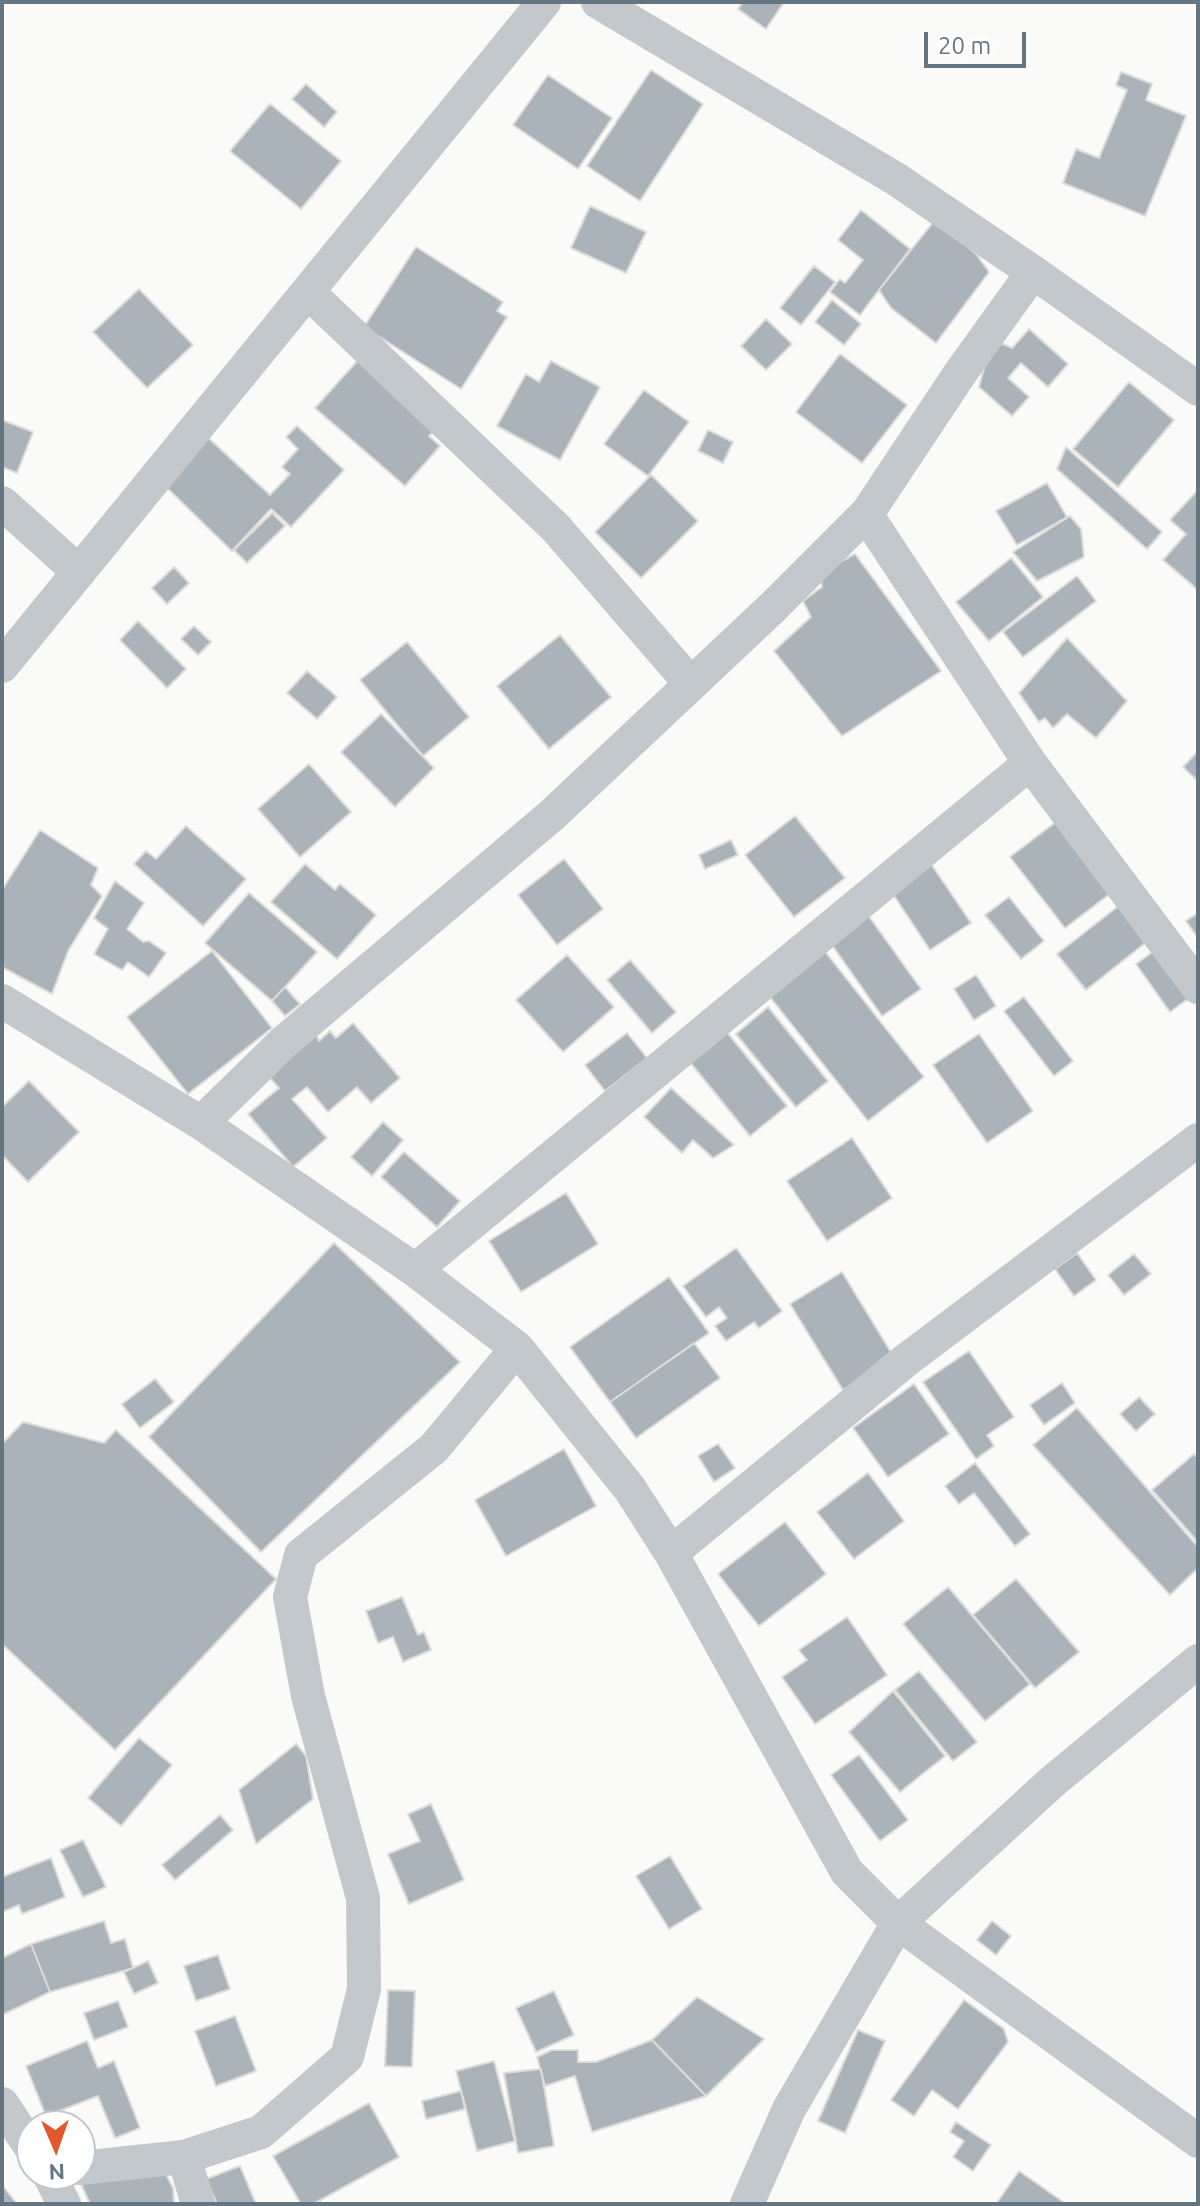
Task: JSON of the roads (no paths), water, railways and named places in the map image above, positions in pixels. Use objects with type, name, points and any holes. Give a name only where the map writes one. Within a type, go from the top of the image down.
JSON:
[{"type":"street","points":[[2,666],[544,2]]},
{"type":"street","points":[[598,2],[896,179],[1198,389]]},
{"type":"street","points":[[201,1123],[284,1042],[552,815],[866,514],[961,372],[1033,272]]},
{"type":"street","points":[[308,292],[556,528],[691,684]]},
{"type":"street","points":[[2,503],[79,572]]},
{"type":"street","points":[[866,514],[1030,763],[1198,987]]},
{"type":"street","points":[[415,1270],[1030,763]]},
{"type":"street","points":[[2,1001],[201,1123],[415,1270],[517,1348],[630,1489],[671,1553],[847,1872],[898,1923],[1198,2141]]},
{"type":"street","points":[[671,1553],[905,1361],[1198,1140]]},
{"type":"street","points":[[96,2166],[184,2157],[261,2132],[347,2057],[364,1989],[363,1898],[308,1696],[290,1597],[301,1555],[434,1448],[517,1348]]},
{"type":"street","points":[[747,2204],[789,2109],[898,1923],[1052,1782],[1198,1661]]},
{"type":"street","points":[[2,2104],[16,2125]]},
{"type":"street","points":[[184,2157],[198,2204]]}]
